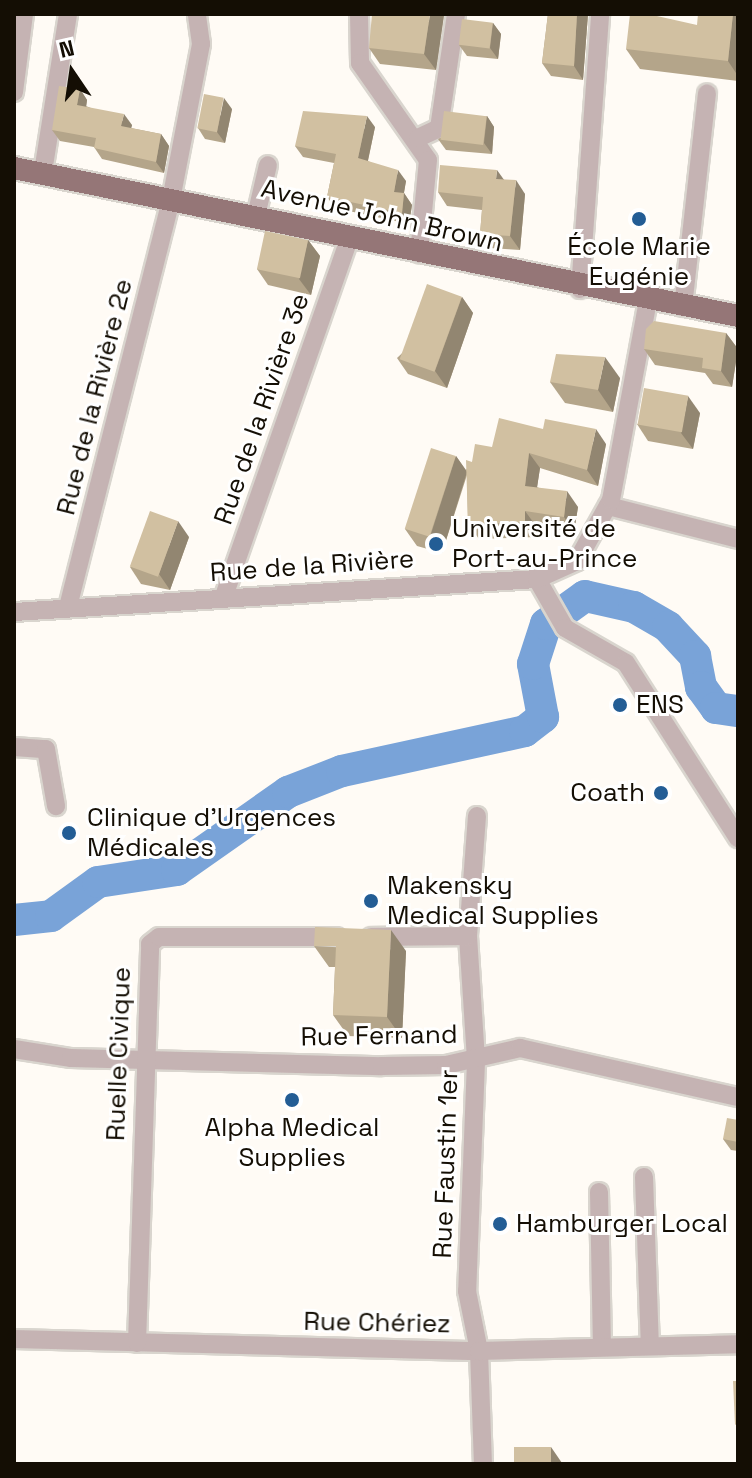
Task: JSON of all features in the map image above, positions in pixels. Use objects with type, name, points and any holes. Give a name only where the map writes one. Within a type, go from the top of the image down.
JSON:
[{"type":"main road","name":"Avenue John Brown","points":[[14,168],[350,236],[580,289],[738,316]]},
{"type":"street","points":[[14,92],[24,14]]},
{"type":"street","points":[[43,172],[68,14]]},
{"type":"street","name":"Rue de la Rivière 2e","points":[[68,607],[171,200],[201,44],[197,14]]},
{"type":"street","points":[[359,14],[360,63],[368,80],[418,138],[430,185],[419,254]]},
{"type":"street","points":[[418,138],[439,128],[456,14]]},
{"type":"street","points":[[580,289],[600,14]]},
{"type":"street","points":[[683,307],[707,93]]},
{"type":"street","points":[[256,216],[268,165]]},
{"type":"street","name":"Rue de la Rivière 3e","points":[[223,599],[350,236]]},
{"type":"street","name":"Rue de la Rivière","points":[[14,612],[537,579],[577,561],[608,506],[648,301]]},
{"type":"street","points":[[608,506],[738,539]]},
{"type":"street","points":[[537,579],[565,628],[626,663],[730,814],[738,838]]},
{"type":"street","points":[[14,747],[46,749],[56,806]]},
{"type":"street","name":"Rue Faustin 1er","points":[[477,816],[468,936],[476,1061],[467,1291],[479,1351],[483,1464]]},
{"type":"street","name":"Ruelle Civique","points":[[137,1343],[150,944],[159,937],[468,936]]},
{"type":"street","name":"Rue Fernand","points":[[14,1049],[144,1059],[382,1066],[476,1061],[520,1048],[738,1097]]},
{"type":"street","points":[[644,1177],[650,1345]]},
{"type":"street","points":[[599,1192],[602,1347]]},
{"type":"street","name":"Rue Chériez","points":[[14,1339],[479,1351],[738,1344]]},
{"type":"building","points":[[372,14],[430,14],[424,54],[369,48]]},
{"type":"building","points":[[548,14],[577,14],[574,66],[542,63]]},
{"type":"building","points":[[630,14],[648,14],[697,25],[698,14],[733,14],[728,61],[626,49]]},
{"type":"building","points":[[462,19],[493,23],[490,49],[459,45]]},
{"type":"building","points":[[59,86],[80,89],[77,105],[124,114],[121,126],[161,134],[156,162],[94,148],[96,138],[52,130]]},
{"type":"building","points":[[204,94],[224,98],[217,132],[197,128]]},
{"type":"building","points":[[303,111],[367,116],[358,158],[398,170],[394,192],[404,193],[402,213],[327,197],[336,154],[295,146]]},
{"type":"building","points":[[444,111],[487,116],[483,145],[440,140]]},
{"type":"building","points":[[440,165],[497,170],[496,179],[516,180],[510,236],[480,234],[483,197],[438,192]]},
{"type":"building","points":[[265,231],[308,240],[300,278],[257,269]]},
{"type":"building","points":[[427,284],[462,297],[434,372],[400,359]]},
{"type":"building","points":[[654,321],[726,333],[721,371],[702,368],[703,358],[644,349],[646,329]]},
{"type":"building","points":[[556,354],[605,357],[598,390],[550,382]]},
{"type":"building","points":[[644,388],[688,396],[682,432],[638,424]]},
{"type":"building","points":[[499,418],[543,429],[545,419],[596,429],[587,470],[529,453],[525,486],[567,491],[564,517],[525,511],[525,522],[468,524],[466,460],[472,462],[475,444],[492,447]]},
{"type":"building","points":[[431,448],[456,456],[429,537],[405,529]]},
{"type":"building","points":[[150,511],[178,521],[158,577],[130,566]]},
{"type":"building","points":[[315,927],[391,930],[387,1017],[333,1015],[336,946],[314,946]]},
{"type":"building","points":[[727,1118],[738,1120],[738,1142],[723,1139]]},
{"type":"building","points":[[733,1381],[738,1381],[738,1423],[735,1425]]},
{"type":"building","points":[[514,1447],[551,1447],[551,1464],[514,1464]]},
{"type":"waterway","points":[[14,920],[51,916],[98,882],[177,870],[288,792],[342,771],[525,731],[543,717],[533,664],[546,624],[585,596],[634,607],[668,627],[695,656],[701,687],[716,708],[738,711]]},
{"type":"place","name":"École Marie Eugénie","points":[[639,219]]},
{"type":"place","name":"Université de Port-au-Prince","points":[[436,544]]},
{"type":"place","name":"ENS","points":[[620,705]]},
{"type":"place","name":"Coath","points":[[661,793]]},
{"type":"place","name":"Clinique d’Urgences Médicales","points":[[69,833]]},
{"type":"place","name":"Makensky Medical Supplies","points":[[371,901]]},
{"type":"place","name":"Alpha Medical Supplies","points":[[292,1100]]},
{"type":"place","name":"Hamburger Local","points":[[500,1224]]}]
